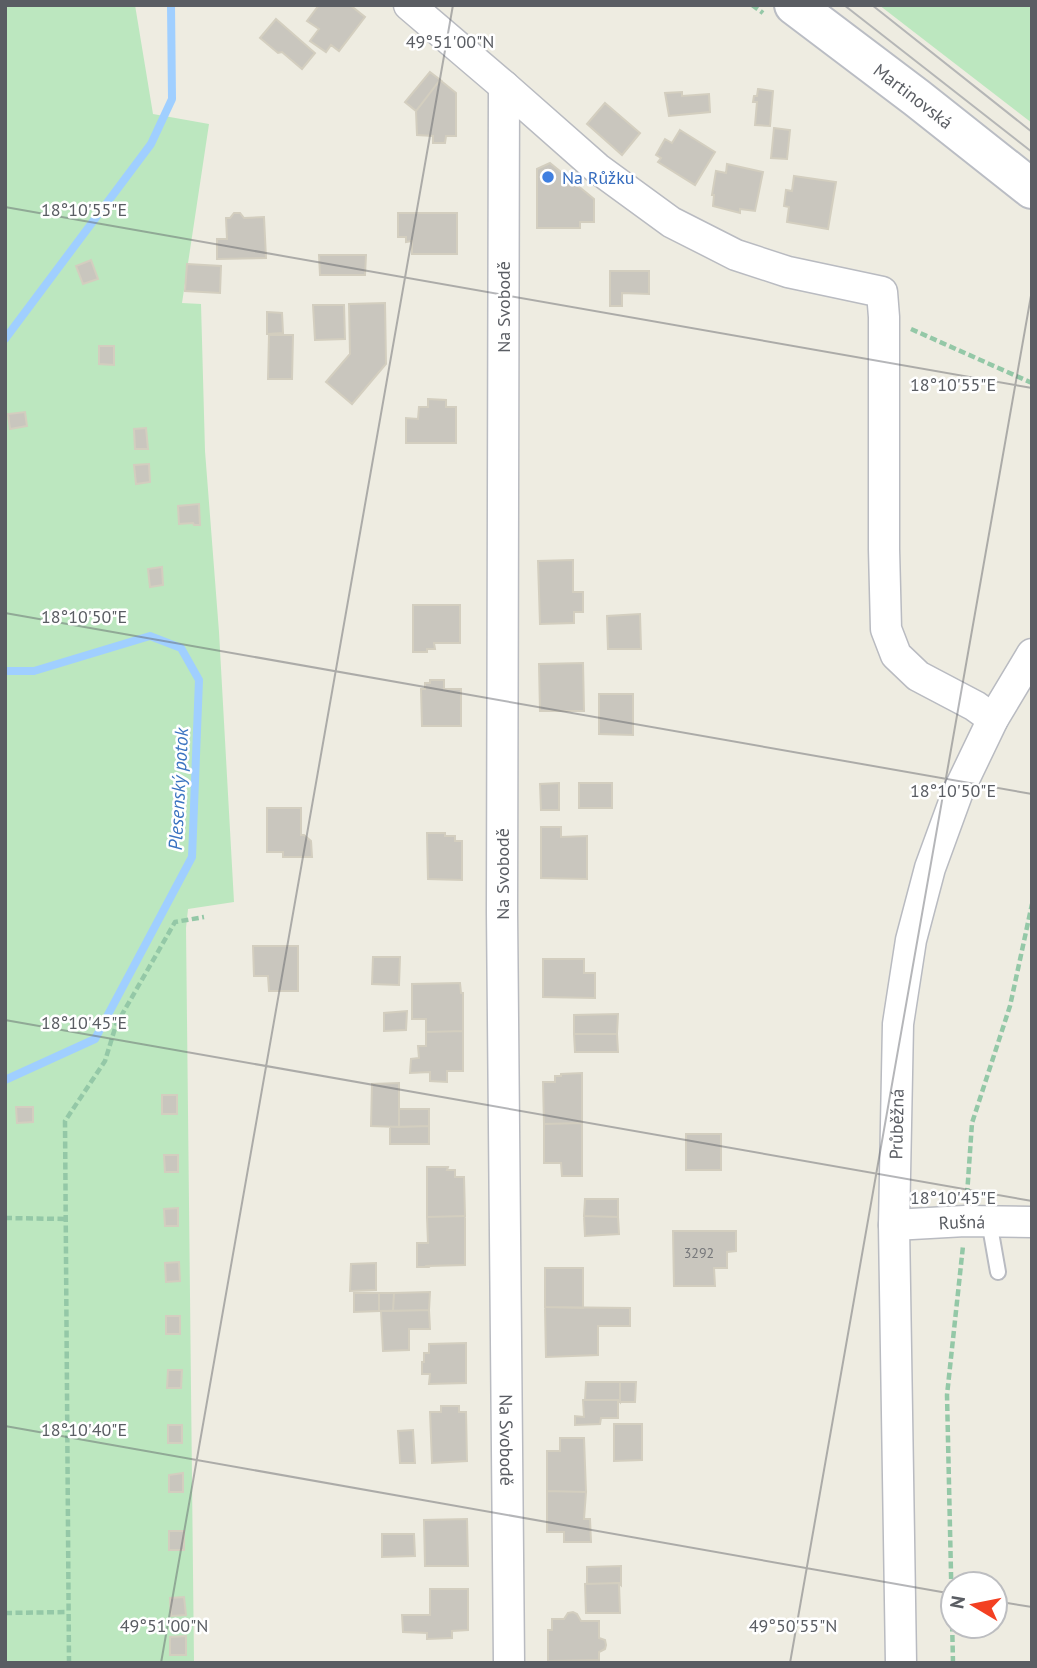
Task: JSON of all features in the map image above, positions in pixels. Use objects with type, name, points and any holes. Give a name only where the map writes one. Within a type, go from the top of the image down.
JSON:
[{"type":"street","points":[[409,5],[597,168],[671,222],[736,255],[788,272],[882,292],[887,629],[896,655],[918,676],[975,706],[993,719]]},
{"type":"street","name":"Martinovská","points":[[794,5],[1032,189]]},
{"type":"street","name":"Na Svobodě","points":[[504,86],[502,912],[509,1663]]},
{"type":"street","name":"Průběžná","points":[[901,1663],[894,1225],[898,1024],[911,940],[930,868],[957,794],[993,719],[1032,654]]},
{"type":"street","name":"Rušná","points":[[894,1225],[977,1221],[1032,1222]]},
{"type":"lane","points":[[977,1221],[998,1272]]},
{"type":"path","points":[[884,317],[1032,383]]},
{"type":"path","points":[[953,1663],[947,1395],[977,1221],[972,1123],[1010,1006],[1032,904]]},
{"type":"path","points":[[69,1663],[65,1121],[105,1061],[116,1025],[175,922],[204,917]]},
{"type":"path","points":[[5,1218],[66,1219]]},
{"type":"path","points":[[5,1613],[68,1612]]},
{"type":"green space","points":[[5,5],[135,5],[153,114],[209,124],[182,303],[201,304],[205,451],[219,632],[234,902],[188,909],[186,928],[194,1663],[5,1663]]},
{"type":"green space","points":[[879,5],[1032,5],[1032,123]]},
{"type":"building","points":[[319,5],[350,5],[365,17],[339,51],[331,45],[326,52],[310,41],[319,29],[307,21]]},
{"type":"building","points":[[276,19],[315,53],[302,69],[260,38]]},
{"type":"building","points":[[430,72],[443,82],[440,80],[416,111],[405,102]]},
{"type":"building","points":[[440,80],[456,93],[456,136],[446,136],[445,143],[433,143],[433,136],[417,135],[416,111]]},
{"type":"building","points":[[758,89],[773,91],[770,126],[755,125],[757,102],[753,102]]},
{"type":"building","points":[[682,92],[682,96],[709,94],[710,112],[669,116],[665,93]]},
{"type":"building","points":[[605,103],[640,133],[622,155],[587,124]]},
{"type":"building","points":[[774,128],[790,130],[787,159],[771,158]]},
{"type":"building","points":[[680,130],[715,152],[695,185],[658,162],[661,158],[656,155],[665,139],[672,143]]},
{"type":"building","points":[[550,163],[594,199],[594,222],[580,222],[580,228],[537,228],[537,169]]},
{"type":"building","points":[[727,164],[763,172],[755,211],[740,209],[740,213],[713,206],[716,171],[726,173]]},
{"type":"building","points":[[794,176],[836,182],[828,229],[787,222],[789,207],[784,206],[786,190],[792,191]]},
{"type":"building","points":[[234,213],[240,213],[244,218],[264,217],[266,258],[217,259],[217,239],[227,239],[226,218],[230,218]]},
{"type":"building","points":[[398,213],[457,213],[457,254],[412,254],[412,241],[406,242],[406,237],[398,237]]},
{"type":"building","points":[[319,255],[366,255],[365,275],[320,275]]},
{"type":"building","points":[[91,260],[98,279],[83,284],[76,266]]},
{"type":"building","points":[[187,264],[221,266],[220,293],[185,291]]},
{"type":"building","points":[[610,271],[649,271],[649,294],[622,293],[622,306],[610,306]]},
{"type":"building","points":[[385,303],[386,364],[352,404],[326,382],[350,354],[349,304]]},
{"type":"building","points":[[313,305],[344,305],[345,339],[315,340]]},
{"type":"building","points":[[267,312],[282,313],[283,333],[267,334]]},
{"type":"building","points":[[269,335],[293,335],[292,379],[268,379]]},
{"type":"building","points":[[99,346],[114,346],[114,365],[99,364]]},
{"type":"building","points":[[428,399],[446,400],[446,407],[456,407],[456,443],[406,443],[406,418],[418,419],[419,407],[428,407]]},
{"type":"building","points":[[25,412],[27,426],[10,429],[8,414]]},
{"type":"building","points":[[146,428],[148,449],[135,449],[134,429]]},
{"type":"building","points":[[149,464],[150,482],[136,484],[134,465]]},
{"type":"building","points":[[199,504],[200,525],[179,524],[178,506]]},
{"type":"building","points":[[573,560],[573,592],[583,592],[583,612],[574,612],[574,623],[540,624],[538,561]]},
{"type":"building","points":[[162,567],[163,585],[150,587],[148,569]]},
{"type":"building","points":[[413,605],[460,605],[460,643],[434,643],[435,649],[413,652]]},
{"type":"building","points":[[640,614],[641,649],[608,649],[607,616]]},
{"type":"building","points":[[583,663],[584,711],[540,711],[539,664]]},
{"type":"building","points":[[430,680],[444,680],[444,689],[461,689],[461,726],[422,726],[421,689],[425,689],[425,683],[430,683]]},
{"type":"building","points":[[599,694],[633,694],[633,735],[599,734]]},
{"type":"building","points":[[559,783],[559,810],[541,810],[540,784]]},
{"type":"building","points":[[579,783],[612,783],[612,808],[579,808]]},
{"type":"building","points":[[267,808],[301,808],[301,835],[311,841],[312,857],[283,857],[283,852],[267,852]]},
{"type":"building","points":[[541,827],[561,827],[561,837],[587,836],[587,879],[541,878]]},
{"type":"building","points":[[427,833],[445,833],[445,836],[455,836],[455,841],[462,841],[462,880],[428,879]]},
{"type":"building","points":[[253,946],[298,946],[298,991],[269,991],[268,976],[254,976]]},
{"type":"building","points":[[373,957],[400,957],[399,985],[372,984]]},
{"type":"building","points":[[543,959],[584,959],[584,973],[595,973],[595,998],[543,997]]},
{"type":"building","points":[[460,983],[463,993],[463,1031],[426,1032],[426,1019],[412,1019],[412,984]]},
{"type":"building","points":[[407,1011],[406,1030],[384,1031],[384,1013]]},
{"type":"building","points":[[618,1014],[617,1034],[574,1034],[574,1015]]},
{"type":"building","points":[[463,1031],[463,1071],[447,1071],[447,1082],[430,1081],[430,1072],[410,1073],[411,1059],[419,1058],[418,1046],[426,1046],[426,1032]]},
{"type":"building","points":[[574,1034],[617,1034],[618,1052],[575,1052]]},
{"type":"building","points":[[582,1073],[582,1123],[544,1124],[543,1082],[555,1082],[555,1076],[561,1074]]},
{"type":"building","points":[[399,1083],[399,1127],[371,1126],[372,1084]]},
{"type":"building","points":[[162,1095],[177,1095],[177,1114],[162,1114]]},
{"type":"building","points":[[16,1107],[33,1107],[33,1122],[17,1123]]},
{"type":"building","points":[[399,1109],[429,1109],[429,1126],[399,1127]]},
{"type":"building","points":[[582,1123],[582,1176],[562,1176],[561,1163],[544,1163],[544,1124]]},
{"type":"building","points":[[429,1126],[429,1144],[390,1144],[390,1127]]},
{"type":"building","points":[[686,1134],[721,1134],[721,1170],[686,1170]]},
{"type":"building","points":[[164,1155],[178,1155],[178,1172],[165,1172]]},
{"type":"building","points":[[427,1167],[448,1167],[447,1170],[455,1170],[455,1177],[464,1177],[465,1216],[427,1217]]},
{"type":"building","points":[[585,1199],[618,1199],[618,1217],[584,1216]]},
{"type":"building","points":[[178,1208],[178,1226],[165,1226],[164,1209]]},
{"type":"building","points":[[465,1216],[465,1265],[417,1267],[417,1243],[428,1243],[427,1217]]},
{"type":"building","points":[[584,1216],[618,1217],[619,1234],[585,1236]]},
{"type":"building","points":[[673,1231],[736,1231],[736,1251],[727,1252],[727,1268],[714,1268],[715,1286],[674,1286]]},
{"type":"building","points":[[179,1262],[180,1281],[166,1282],[165,1263]]},
{"type":"building","points":[[376,1263],[376,1290],[350,1291],[351,1264]]},
{"type":"building","points":[[545,1268],[583,1268],[583,1308],[545,1307]]},
{"type":"building","points":[[430,1292],[429,1310],[393,1311],[394,1293]]},
{"type":"building","points":[[354,1293],[379,1293],[379,1311],[354,1312]]},
{"type":"building","points":[[379,1293],[394,1293],[393,1311],[379,1311]]},
{"type":"building","points":[[545,1307],[630,1308],[630,1326],[598,1326],[598,1355],[546,1357]]},
{"type":"building","points":[[429,1310],[430,1329],[409,1329],[409,1350],[383,1351],[381,1311]]},
{"type":"building","points":[[166,1316],[180,1316],[180,1334],[166,1334]]},
{"type":"building","points":[[466,1343],[466,1383],[429,1384],[430,1374],[422,1374],[422,1362],[424,1353],[429,1353],[429,1344]]},
{"type":"building","points":[[168,1370],[182,1370],[181,1388],[167,1388]]},
{"type":"building","points":[[586,1382],[620,1382],[620,1402],[585,1400]]},
{"type":"building","points":[[620,1382],[636,1382],[635,1402],[620,1402]]},
{"type":"building","points":[[583,1400],[618,1400],[618,1418],[601,1418],[600,1424],[575,1425],[575,1416],[584,1417]]},
{"type":"building","points":[[441,1406],[459,1406],[459,1412],[466,1412],[467,1461],[432,1463],[430,1412],[441,1412]]},
{"type":"building","points":[[614,1424],[642,1424],[642,1460],[614,1461]]},
{"type":"building","points":[[168,1425],[182,1425],[182,1443],[168,1443]]},
{"type":"building","points":[[413,1430],[415,1463],[400,1463],[398,1431]]},
{"type":"building","points":[[560,1438],[584,1438],[586,1492],[547,1491],[547,1451],[560,1451]]},
{"type":"building","points":[[183,1473],[183,1492],[169,1492],[169,1475]]},
{"type":"building","points":[[547,1491],[586,1492],[584,1519],[590,1519],[591,1542],[564,1542],[564,1532],[547,1532]]},
{"type":"building","points":[[467,1519],[468,1566],[425,1566],[424,1520]]},
{"type":"building","points":[[169,1531],[184,1531],[184,1550],[169,1550]]},
{"type":"building","points":[[382,1534],[414,1534],[415,1556],[382,1557]]},
{"type":"building","points":[[621,1566],[621,1585],[587,1584],[587,1567]]},
{"type":"building","points":[[619,1583],[620,1613],[586,1613],[585,1584]]},
{"type":"building","points":[[430,1589],[468,1589],[468,1630],[452,1631],[452,1638],[427,1639],[427,1633],[403,1632],[402,1615],[430,1615]]},
{"type":"building","points":[[184,1597],[186,1615],[171,1616],[170,1598]]},
{"type":"building","points":[[568,1613],[577,1614],[581,1621],[599,1621],[599,1638],[605,1640],[606,1645],[605,1649],[599,1652],[599,1660],[548,1661],[548,1630],[552,1630],[552,1619],[564,1619]]},
{"type":"building","points":[[186,1636],[186,1655],[170,1655],[170,1637]]},
{"type":"waterway","name":"Plesenský potok","points":[[5,339],[151,144],[172,99],[171,5]]},
{"type":"waterway","name":"Plesenský potok","points":[[5,671],[34,671],[150,636],[181,648],[199,680],[192,857],[95,1039],[5,1080]]},
{"type":"tram line","points":[[844,5],[1032,152]]},
{"type":"tram line","points":[[872,5],[1032,132]]},
{"type":"place","name":"Na Růžku","points":[[548,177]]}]
